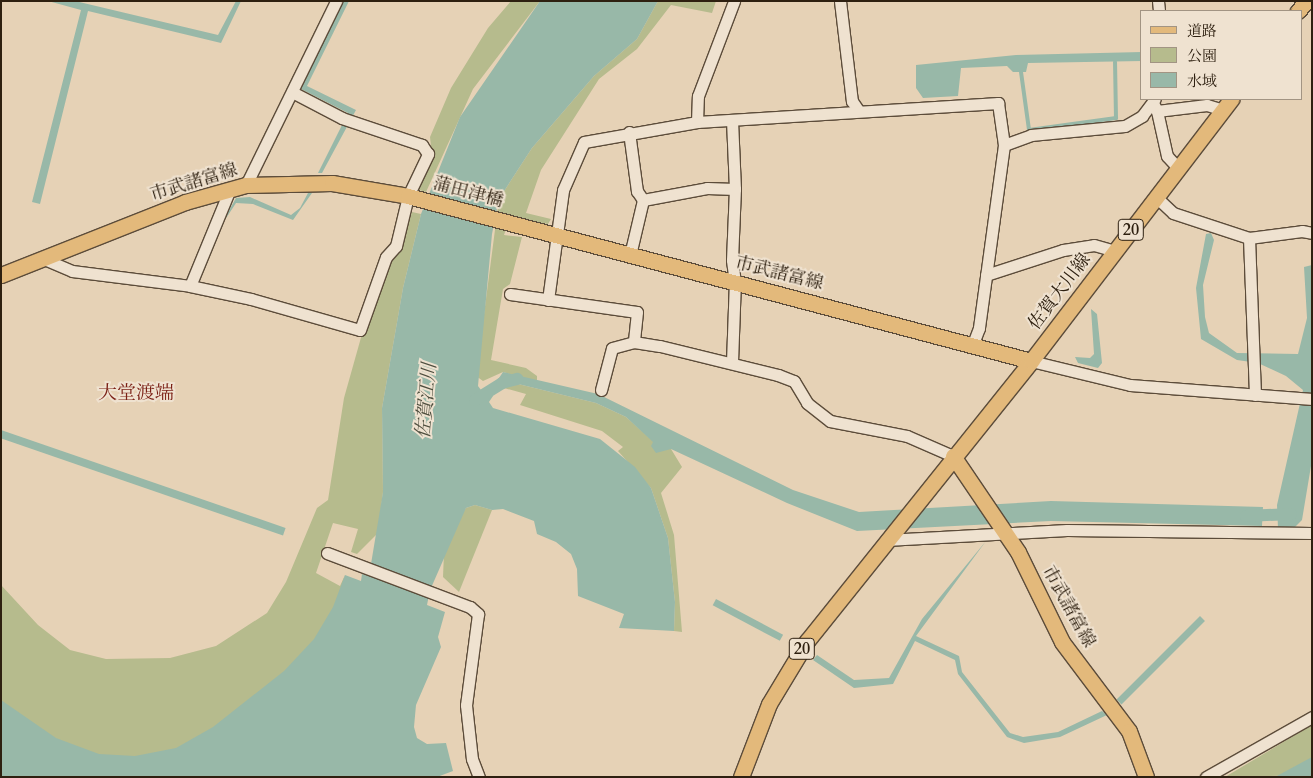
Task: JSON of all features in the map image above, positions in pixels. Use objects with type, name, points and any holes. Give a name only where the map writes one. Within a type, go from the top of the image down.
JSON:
[{"type":"main road","name":"佐賀大川線","points":[[888,538],[1030,361],[1227,104]]},
{"type":"main road","name":"市武諸富線","points":[[1,275],[185,202],[246,185],[314,182],[408,196]]},
{"type":"main road","name":"蒲田津橋","points":[[408,196],[518,226]]},
{"type":"main road","name":"市武諸富線","points":[[518,226],[973,344],[1030,361]]},
{"type":"main road","name":"市武諸富線","points":[[953,456],[1018,552],[1062,642],[1129,731],[1146,777]]},
{"type":"main road","name":"20","points":[[741,777],[768,704],[802,650],[888,538]]},
{"type":"street","points":[[246,185],[336,1]]},
{"type":"street","points":[[697,122],[698,96],[734,1]]},
{"type":"street","points":[[840,1],[852,101],[858,110]]},
{"type":"street","points":[[44,259],[72,271],[190,286],[360,330],[386,257],[396,246],[408,196],[427,158],[426,148],[342,118],[292,92]]},
{"type":"street","points":[[548,300],[563,190],[584,142],[629,132],[697,122],[852,115],[858,110],[998,103],[1004,145],[979,328],[973,344]]},
{"type":"street","points":[[1004,145],[1031,135],[1124,126],[1155,105],[1227,104]]},
{"type":"street","points":[[1155,105],[1167,156],[1178,168]]},
{"type":"street","points":[[732,120],[735,189],[732,260],[736,282],[732,362]]},
{"type":"street","points":[[629,132],[637,191],[643,200],[630,255]]},
{"type":"street","points":[[643,200],[708,188],[735,189]]},
{"type":"street","points":[[190,286],[230,189]]},
{"type":"street","points":[[1156,198],[1173,213],[1248,238],[1302,231],[1312,234]]},
{"type":"street","points":[[1248,238],[1255,395]]},
{"type":"street","points":[[986,274],[1063,250],[1094,245],[1115,251]]},
{"type":"street","points":[[510,294],[637,312],[634,342]]},
{"type":"street","points":[[601,390],[612,348],[634,342],[732,362],[794,381],[806,403],[830,421],[907,436],[953,456]]},
{"type":"street","points":[[1030,361],[1130,385],[1312,399]]},
{"type":"street","points":[[888,538],[1067,530],[1312,534]]},
{"type":"street","points":[[327,553],[434,593],[478,614],[466,706],[472,759],[479,777]]},
{"type":"street","points":[[1206,777],[1312,717]]},
{"type":"green space","points":[[511,1],[540,1],[473,89],[426,192],[419,190],[432,155],[430,137],[451,88],[488,28]]},
{"type":"green space","points":[[658,1],[716,1],[712,13],[671,5],[637,49],[599,79],[541,170],[526,213],[551,219],[548,224],[510,217],[504,235],[522,237],[510,284],[503,289],[491,360],[526,368],[537,376],[537,382],[503,372],[483,381],[476,376],[499,199],[532,148],[594,76],[637,39]]},
{"type":"green space","points":[[412,212],[421,214],[403,288],[382,408],[383,492],[378,533],[357,554],[351,552],[358,529],[333,523],[316,573],[340,586],[345,575],[327,649],[173,760],[91,760],[1,706],[1,585],[38,625],[70,650],[106,659],[170,658],[216,646],[267,613],[286,582],[317,508],[328,500],[344,398],[362,334],[389,259],[400,250]]},
{"type":"green space","points":[[518,384],[596,403],[626,417],[654,442],[671,449],[682,467],[661,493],[674,535],[682,632],[674,631],[675,602],[668,538],[651,488],[618,451],[623,447],[602,431],[520,405],[526,394],[504,388]]},
{"type":"green space","points":[[475,505],[492,510],[459,592],[443,577],[444,553],[459,518],[466,508]]},
{"type":"green space","points":[[1312,725],[1312,775],[1225,777]]},
{"type":"water","points":[[48,1],[75,1],[218,35],[236,1],[241,1],[221,43],[88,11],[40,204],[32,202],[81,10]]},
{"type":"water","points":[[343,1],[349,1],[307,86],[356,110],[322,173],[318,173],[348,113],[301,89]]},
{"type":"water","name":"佐賀江川","points":[[540,1],[658,1],[637,39],[594,76],[532,148],[499,199],[492,234],[478,386],[481,390],[487,388],[493,396],[489,402],[493,408],[600,439],[635,467],[651,488],[668,538],[675,602],[674,631],[619,628],[624,614],[578,596],[577,569],[571,554],[556,542],[537,534],[534,521],[503,509],[492,510],[475,505],[466,508],[431,588],[371,564],[383,492],[382,408],[403,288],[421,214],[460,117]]},
{"type":"water","points":[[1140,52],[1140,61],[1028,63],[1026,72],[1013,72],[1007,66],[961,68],[958,96],[923,98],[916,88],[916,65],[1016,55]]},
{"type":"water","points":[[308,193],[312,193],[293,220],[253,204],[236,203],[217,232],[236,198],[250,197],[291,215],[300,208]]},
{"type":"water","points":[[1211,233],[1214,240],[1203,285],[1205,317],[1209,333],[1237,353],[1298,354],[1307,318],[1304,267],[1312,265],[1312,460],[1302,520],[1294,528],[1278,528],[1277,505],[1303,390],[1286,376],[1258,363],[1237,360],[1201,339],[1196,288],[1206,234]]},
{"type":"water","points":[[1091,309],[1097,314],[1102,363],[1098,368],[1078,363],[1075,357],[1090,358],[1094,354]]},
{"type":"water","points":[[503,372],[598,394],[793,490],[859,512],[1051,501],[1263,507],[1262,526],[1051,521],[857,531],[787,503],[671,449],[656,453],[651,446],[653,442],[626,417],[596,403],[518,384],[504,388],[499,378]]},
{"type":"water","points":[[1,430],[286,528],[283,536],[1,438]]},
{"type":"water","points":[[986,541],[916,636],[959,656],[962,672],[1010,733],[1023,737],[1058,732],[1102,711],[1107,715],[1060,737],[1024,743],[1007,737],[958,674],[955,660],[915,641],[893,684],[854,688],[813,660],[817,655],[854,680],[889,678],[922,619]]},
{"type":"water","points":[[362,574],[429,595],[427,605],[445,612],[438,637],[441,647],[416,705],[414,727],[417,738],[427,744],[446,743],[453,771],[437,777],[1,777],[1,700],[56,738],[99,754],[135,756],[176,748],[213,727],[284,671],[314,639],[333,607],[345,575],[361,581]]},
{"type":"water","points":[[716,599],[783,635],[780,641],[713,605]]},
{"type":"water","points":[[1200,616],[1205,621],[1122,704],[1117,699]]},
{"type":"water","points":[[1312,757],[1312,777],[1275,777]]},
{"type":"waterway","points":[[1021,72],[1029,130],[1116,118],[1115,62]]},
{"type":"waterway","points":[[475,400],[502,383],[517,379]]},
{"type":"waterway","points":[[1246,516],[1291,514]]},
{"type":"district","name":"大堂渡端","points":[[136,394]]}]
